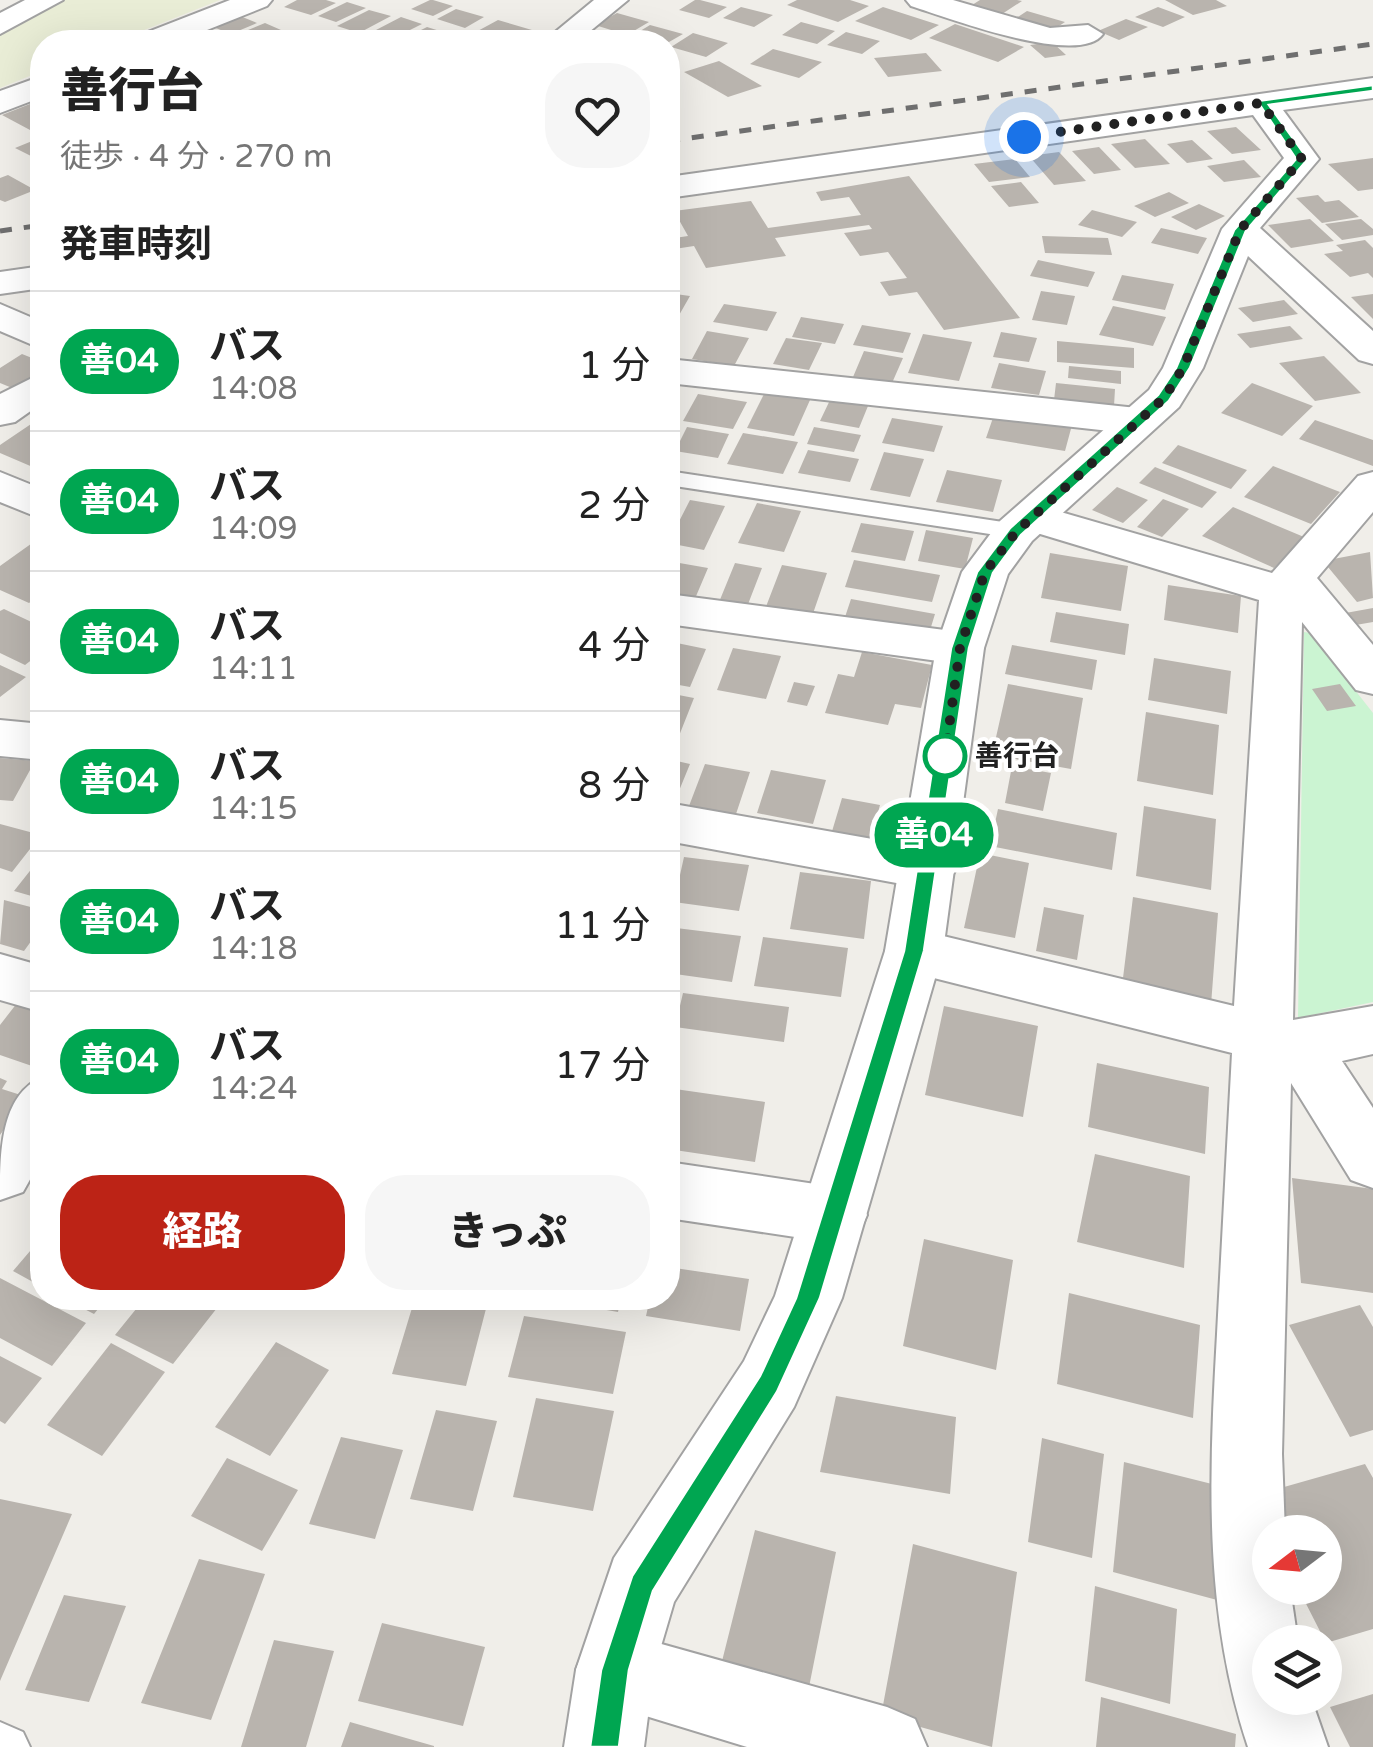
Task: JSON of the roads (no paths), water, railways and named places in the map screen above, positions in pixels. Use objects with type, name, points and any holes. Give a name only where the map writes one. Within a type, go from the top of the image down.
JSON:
[{"type":"street","points":[[0,25],[48,0]]},
{"type":"street","points":[[181,30],[257,0]]},
{"type":"street","points":[[574,30],[613,0]]},
{"type":"street","points":[[922,0],[1049,37],[1088,34]]},
{"type":"street","points":[[680,186],[1373,88]]},
{"type":"street","points":[[0,103],[30,91]]},
{"type":"street","points":[[604,1747],[615,1670],[641,1585],[769,1384],[808,1298],[914,951],[960,648],[985,572],[1024,524],[1164,398],[1183,368],[1240,230],[1302,159],[1261,103]]},
{"type":"street","points":[[1240,230],[1373,352]]},
{"type":"street","points":[[0,283],[30,278]]},
{"type":"street","points":[[0,316],[30,331]]},
{"type":"street","points":[[680,372],[1136,421]]},
{"type":"street","points":[[0,413],[30,393]]},
{"type":"street","points":[[0,485],[30,500]]},
{"type":"street","points":[[1288,1747],[1270,1700],[1248,1575],[1246,1454],[1282,1042],[1278,627],[1289,585],[1373,485]]},
{"type":"street","points":[[1024,524],[1289,585],[1373,678]]},
{"type":"street","points":[[680,611],[960,648]]},
{"type":"street","points":[[0,738],[30,741]]},
{"type":"street","points":[[680,824],[929,869]]},
{"type":"street","points":[[914,951],[1282,1042],[1373,1030]]},
{"type":"street","points":[[0,977],[30,985]]},
{"type":"street","points":[[1282,1042],[1373,1161]]},
{"type":"street","points":[[0,1173],[30,1123]]},
{"type":"street","points":[[680,1192],[834,1216]]},
{"type":"street","points":[[615,1670],[887,1747]]},
{"type":"lane","points":[[680,480],[1024,524]]},
{"type":"lane","points":[[0,1744],[8,1747]]},
{"type":"railway","points":[[680,139],[1373,44]]},
{"type":"railway","points":[[0,231],[30,227]]},
{"type":"place","name":"善行台","points":[[945,756]]}]
